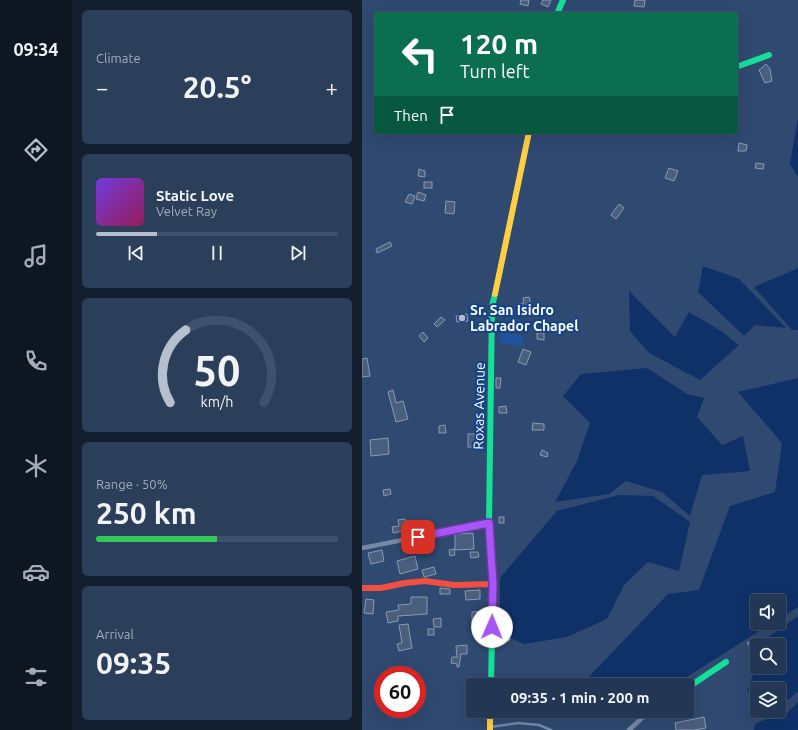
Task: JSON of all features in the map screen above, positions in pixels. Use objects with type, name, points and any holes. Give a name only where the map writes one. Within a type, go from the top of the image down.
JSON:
[{"type":"main road","points":[[558,12],[563,0]]},
{"type":"main road","points":[[738,66],[769,54]]},
{"type":"main road","name":"Roxas Avenue","points":[[491,678],[493,584],[489,523],[492,306],[529,134]]},
{"type":"main road","points":[[362,588],[381,588],[425,581],[454,585],[493,584]]},
{"type":"main road","points":[[694,683],[726,662]]},
{"type":"street","points":[[362,548],[489,523]]},
{"type":"street","points":[[629,730],[642,718]]},
{"type":"lane","points":[[490,728],[518,723],[539,725],[551,730]]},
{"type":"shaded area","points":[[798,118],[798,177],[790,164]]},
{"type":"shaded area","points":[[703,266],[739,279],[786,328],[755,325],[744,336],[698,292]]},
{"type":"shaded area","points":[[798,268],[798,330],[792,330],[754,287]]},
{"type":"shaded area","points":[[629,291],[675,337],[689,312],[721,331],[739,345],[700,380],[649,353],[630,331]]},
{"type":"shaded area","points":[[501,333],[524,336],[522,346],[499,343]]},
{"type":"shaded area","points":[[647,368],[687,394],[704,398],[697,417],[722,445],[743,436],[750,471],[702,475],[690,516],[662,492],[626,481],[609,494],[555,502],[577,461],[590,423],[563,396],[581,374]]},
{"type":"shaded area","points":[[798,378],[798,607],[786,615],[786,594],[750,594],[750,630],[761,630],[685,678],[588,678],[668,594],[699,590],[730,506],[775,492],[782,443],[738,392]]},
{"type":"shaded area","points":[[619,495],[653,496],[690,522],[679,571],[648,562],[624,585],[607,619],[567,637],[524,644],[500,633],[500,578],[557,511]]},
{"type":"shaded area","points":[[798,616],[798,691],[788,700],[786,700],[786,682],[750,682],[753,674],[786,674],[786,638],[767,638],[778,630],[786,630],[786,624]]},
{"type":"shaded area","points":[[750,683],[750,693],[747,692]]},
{"type":"shaded area","points":[[798,702],[798,730],[754,730],[755,724],[769,718],[786,718],[786,714]]},
{"type":"building","points":[[521,0],[529,0],[528,6],[520,4]]},
{"type":"building","points":[[543,0],[551,0],[548,7],[541,4]]},
{"type":"building","points":[[635,0],[645,0],[644,7],[634,6]]},
{"type":"building","points":[[766,64],[770,69],[772,81],[765,83],[759,70]]},
{"type":"building","points":[[739,143],[747,145],[746,151],[738,151]]},
{"type":"building","points":[[756,163],[764,164],[763,169],[755,168]]},
{"type":"building","points":[[669,168],[678,171],[674,181],[665,178]]},
{"type":"building","points":[[419,169],[425,171],[425,177],[418,176]]},
{"type":"building","points":[[424,182],[432,182],[432,188],[424,188]]},
{"type":"building","points":[[418,192],[426,195],[424,201],[416,199]]},
{"type":"building","points":[[409,194],[415,196],[412,204],[405,202]]},
{"type":"building","points":[[446,201],[455,202],[454,214],[445,213]]},
{"type":"building","points":[[619,204],[624,208],[616,219],[611,215]]},
{"type":"building","points":[[390,242],[392,246],[377,253],[376,249]]},
{"type":"building","points":[[529,297],[532,310],[527,311],[526,308],[518,309],[517,304],[524,303],[523,298]]},
{"type":"building","name":"Sr. San Isidro Labrador Chapel","points":[[467,314],[468,321],[457,322],[456,316]]},
{"type":"building","points":[[441,317],[445,320],[437,327],[434,324]]},
{"type":"building","points":[[423,332],[428,338],[424,342],[419,336]]},
{"type":"building","points":[[537,333],[544,333],[544,340],[537,339]]},
{"type":"building","points":[[523,349],[531,352],[526,365],[518,362]]},
{"type":"building","points":[[367,358],[370,376],[362,377],[362,359]]},
{"type":"building","points":[[496,378],[501,378],[500,388],[496,388]]},
{"type":"building","points":[[393,390],[396,403],[403,401],[408,419],[396,422],[388,392]]},
{"type":"building","points":[[506,406],[507,413],[499,413],[499,407]]},
{"type":"building","points":[[533,423],[544,424],[544,430],[532,430]]},
{"type":"building","points":[[445,425],[446,433],[439,433],[439,426]]},
{"type":"building","points":[[468,434],[479,434],[479,447],[468,447]]},
{"type":"building","points":[[388,438],[389,454],[371,456],[370,440]]},
{"type":"building","points":[[542,450],[548,453],[547,457],[540,455]]},
{"type":"building","points":[[390,489],[391,494],[384,496],[383,490]]},
{"type":"building","points":[[499,517],[504,517],[504,523],[499,523]]},
{"type":"building","points":[[405,519],[407,530],[393,533],[392,527],[399,526],[398,520]]},
{"type":"building","points":[[473,533],[474,549],[455,550],[455,534]]},
{"type":"building","points":[[454,549],[455,555],[450,556],[449,550]]},
{"type":"building","points":[[382,550],[384,561],[371,564],[368,553]]},
{"type":"building","points":[[470,552],[478,552],[479,557],[471,558]]},
{"type":"building","points":[[415,556],[418,569],[400,574],[397,561]]},
{"type":"building","points":[[434,567],[436,574],[424,577],[422,570]]},
{"type":"building","points":[[440,588],[450,589],[450,594],[440,594]]},
{"type":"building","points":[[480,590],[480,599],[466,600],[465,591]]},
{"type":"building","points":[[411,597],[427,597],[427,614],[398,616],[398,621],[388,623],[386,612],[399,610],[398,605],[411,604]]},
{"type":"building","points":[[366,599],[374,600],[373,614],[364,613]]},
{"type":"building","points":[[482,611],[482,624],[472,624],[472,612]]},
{"type":"building","points":[[441,618],[441,627],[434,627],[433,619]]},
{"type":"building","points":[[408,624],[412,648],[399,651],[397,644],[402,643],[399,625]]},
{"type":"building","points":[[428,629],[434,629],[434,635],[428,635]]},
{"type":"building","points":[[509,636],[510,640],[504,642],[503,637]]},
{"type":"building","points":[[467,645],[467,654],[461,654],[459,667],[457,667],[457,664],[451,663],[452,657],[457,657],[456,646]]},
{"type":"building","points":[[704,717],[706,728],[676,730],[675,723]]},
{"type":"traffic: fast","points":[[558,12],[563,0]]},
{"type":"traffic: fast","points":[[738,66],[769,55]]},
{"type":"traffic: fast","points":[[491,678],[493,584],[489,523],[492,306],[495,294]]},
{"type":"traffic: fast","points":[[694,683],[726,662]]},
{"type":"traffic: slow","points":[[495,294],[529,134]]},
{"type":"traffic: slow","points":[[490,718],[490,730]]},
{"type":"traffic: jam","points":[[362,588],[381,588],[425,581],[454,585],[493,584]]},
{"type":"place","name":"Sr. San Isidro Labrador Chapel","points":[[462,318]]},
{"type":"route","points":[[418,537],[489,523],[493,584],[492,627]]}]
